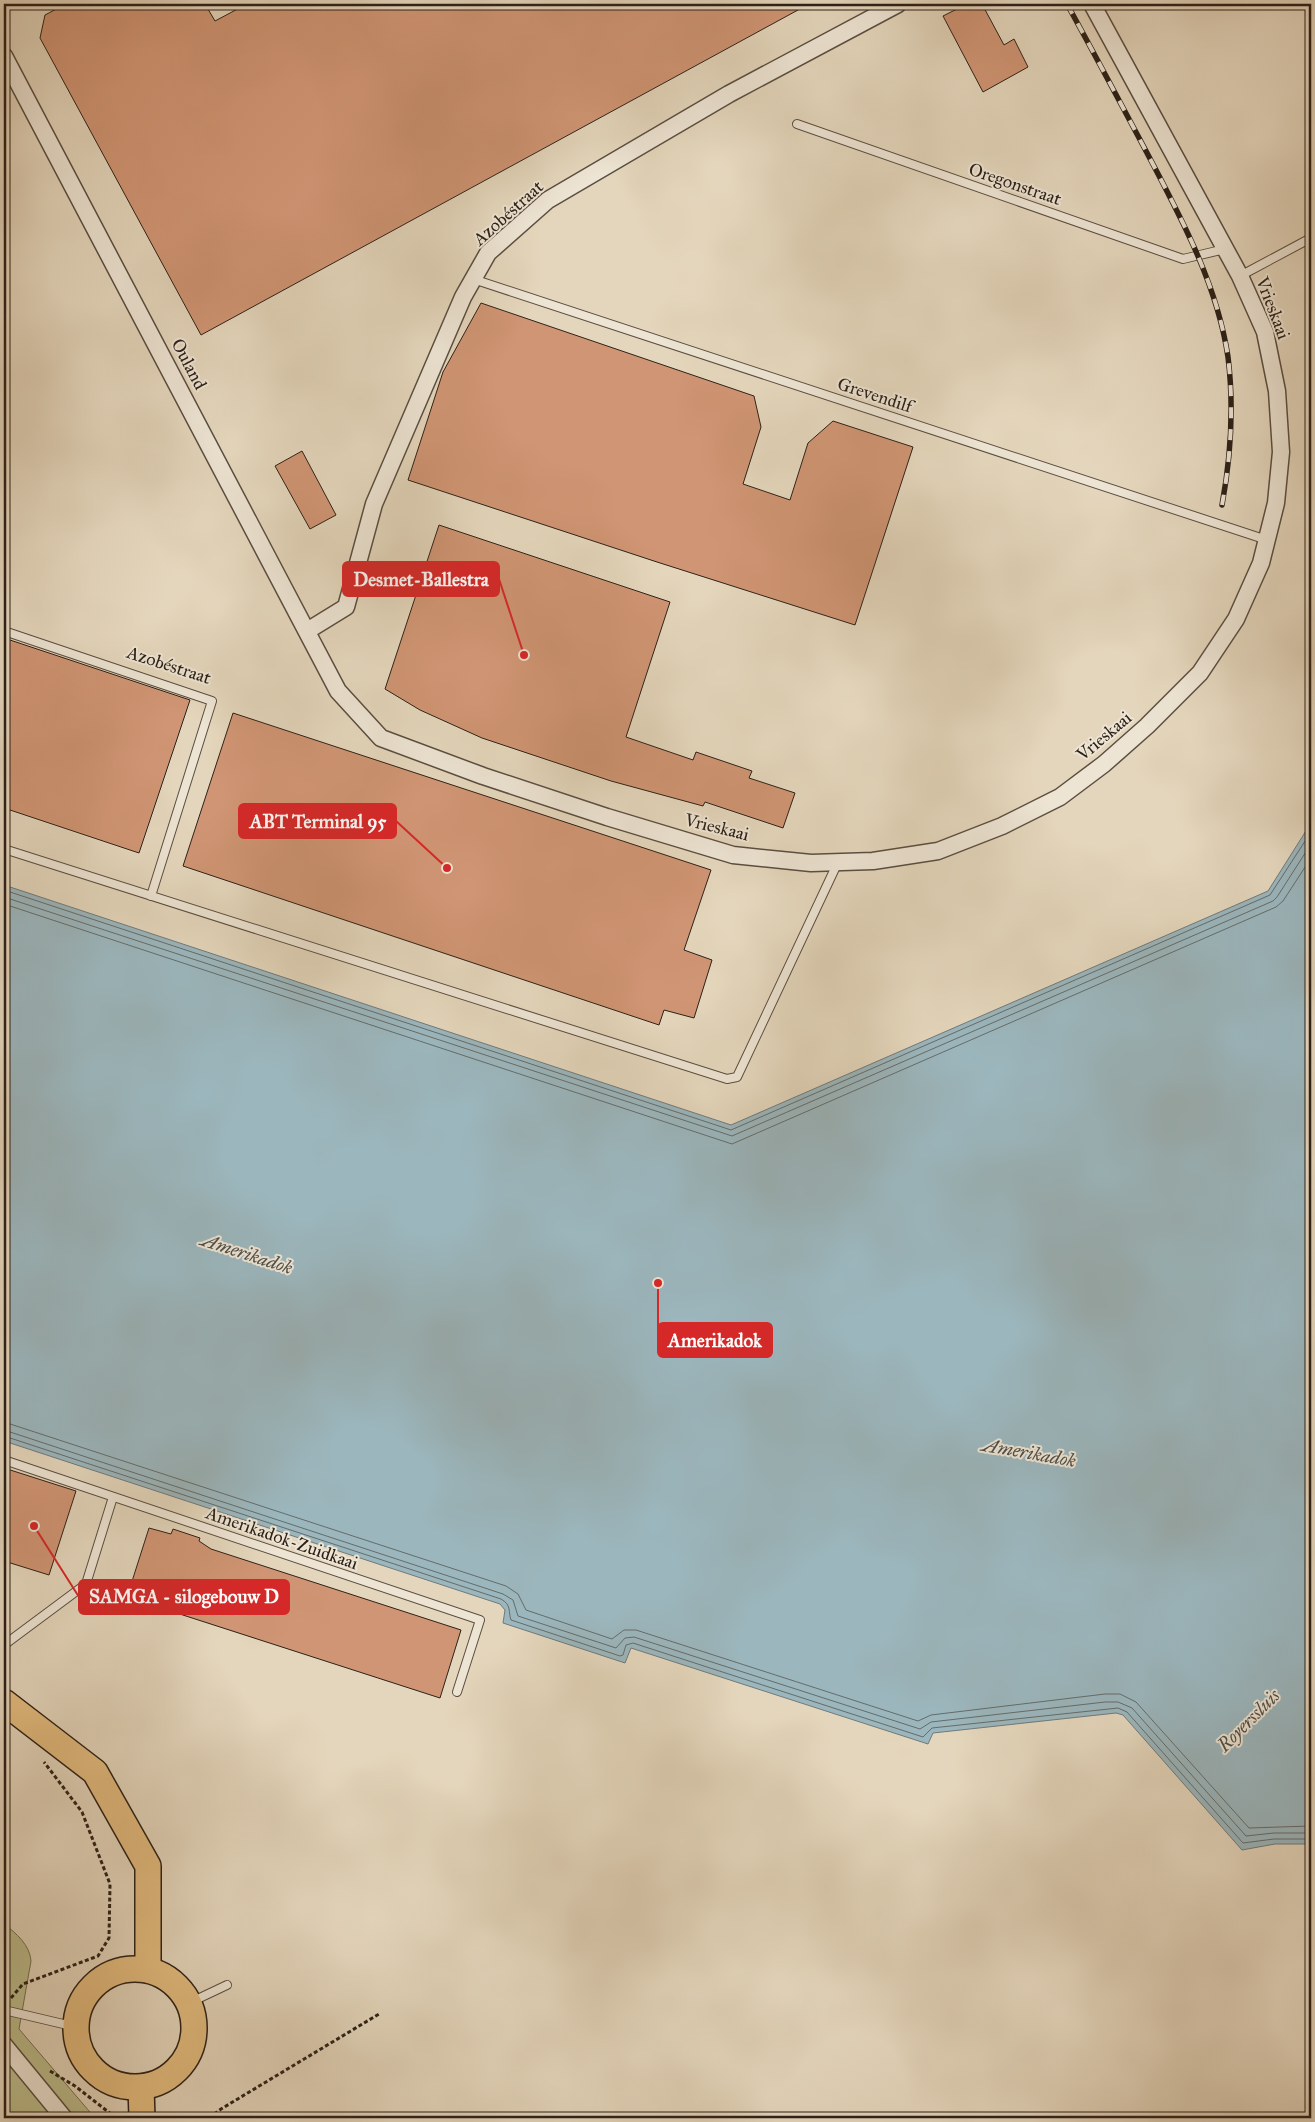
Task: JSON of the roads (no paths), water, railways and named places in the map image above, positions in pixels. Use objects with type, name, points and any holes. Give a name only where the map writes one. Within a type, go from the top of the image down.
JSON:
[{"type":"main road","points":[[4,1702],[95,1772],[148,1866],[148,1970]]},
{"type":"main road","points":[[130,1968],[148,1970],[165,1976],[179,1988],[189,2003],[194,2020],[194,2039],[188,2056],[177,2071],[162,2081],[142,2087],[120,2086],[101,2077],[86,2062],[77,2042],[76,2021],[82,2001],[94,1984],[112,1973],[130,1968]]},
{"type":"main road","points":[[142,2087],[142,2118]]},
{"type":"street","name":"Azobéstraat","points":[[307,631],[346,607],[374,504],[463,297],[488,253],[548,200],[729,94],[898,4]]},
{"type":"street","name":"Vrieskaai","points":[[338,691],[381,738],[482,776],[607,817],[733,855],[811,862],[873,861],[938,851],[1002,826],[1060,797],[1104,764],[1146,726],[1200,673],[1236,619],[1261,563],[1276,503],[1281,452],[1277,390],[1265,332],[1240,276],[1092,4]]},
{"type":"street","name":"Ouland","points":[[4,56],[338,691]]},
{"type":"street","points":[[4,2045],[64,2118]]},
{"type":"lane","name":"Oregonstraat","points":[[797,124],[1183,259],[1225,249]]},
{"type":"lane","points":[[1240,276],[1311,238]]},
{"type":"lane","name":"Grevendilf","points":[[473,279],[1267,540]]},
{"type":"lane","name":"Azobéstraat","points":[[4,631],[212,701],[151,896]]},
{"type":"lane","points":[[4,849],[727,1079],[738,1077],[838,862]]},
{"type":"lane","name":"Amerikadok-Zuidkaai","points":[[4,1460],[480,1620],[457,1692]]},
{"type":"lane","points":[[4,1645],[86,1584],[113,1497]]},
{"type":"lane","points":[[189,2003],[228,1985]]},
{"type":"lane","points":[[4,2010],[76,2027]]},
{"type":"water","name":"Amerikadok","points":[[1311,823],[1311,1844],[1275,1844],[1242,1850],[1123,1715],[1116,1713],[933,1733],[928,1744],[631,1648],[625,1663],[503,1623],[505,1610],[500,1604],[4,1441],[4,885],[731,1125],[1268,891]]},
{"type":"railway","points":[[1067,4],[1172,200],[1196,251],[1215,303],[1228,357],[1231,394],[1228,468],[1222,505]]},
{"type":"place","name":"Desmet-Ballestra","points":[[524,655]]},
{"type":"place","name":"ABT Terminal 95","points":[[447,868]]},
{"type":"place","name":"Amerikadok","points":[[658,1283]]},
{"type":"place","name":"SAMGA - silogebouw D","points":[[34,1526]]},
{"type":"water label","name":"Royerssluis","points":[[1248,1720]]}]
